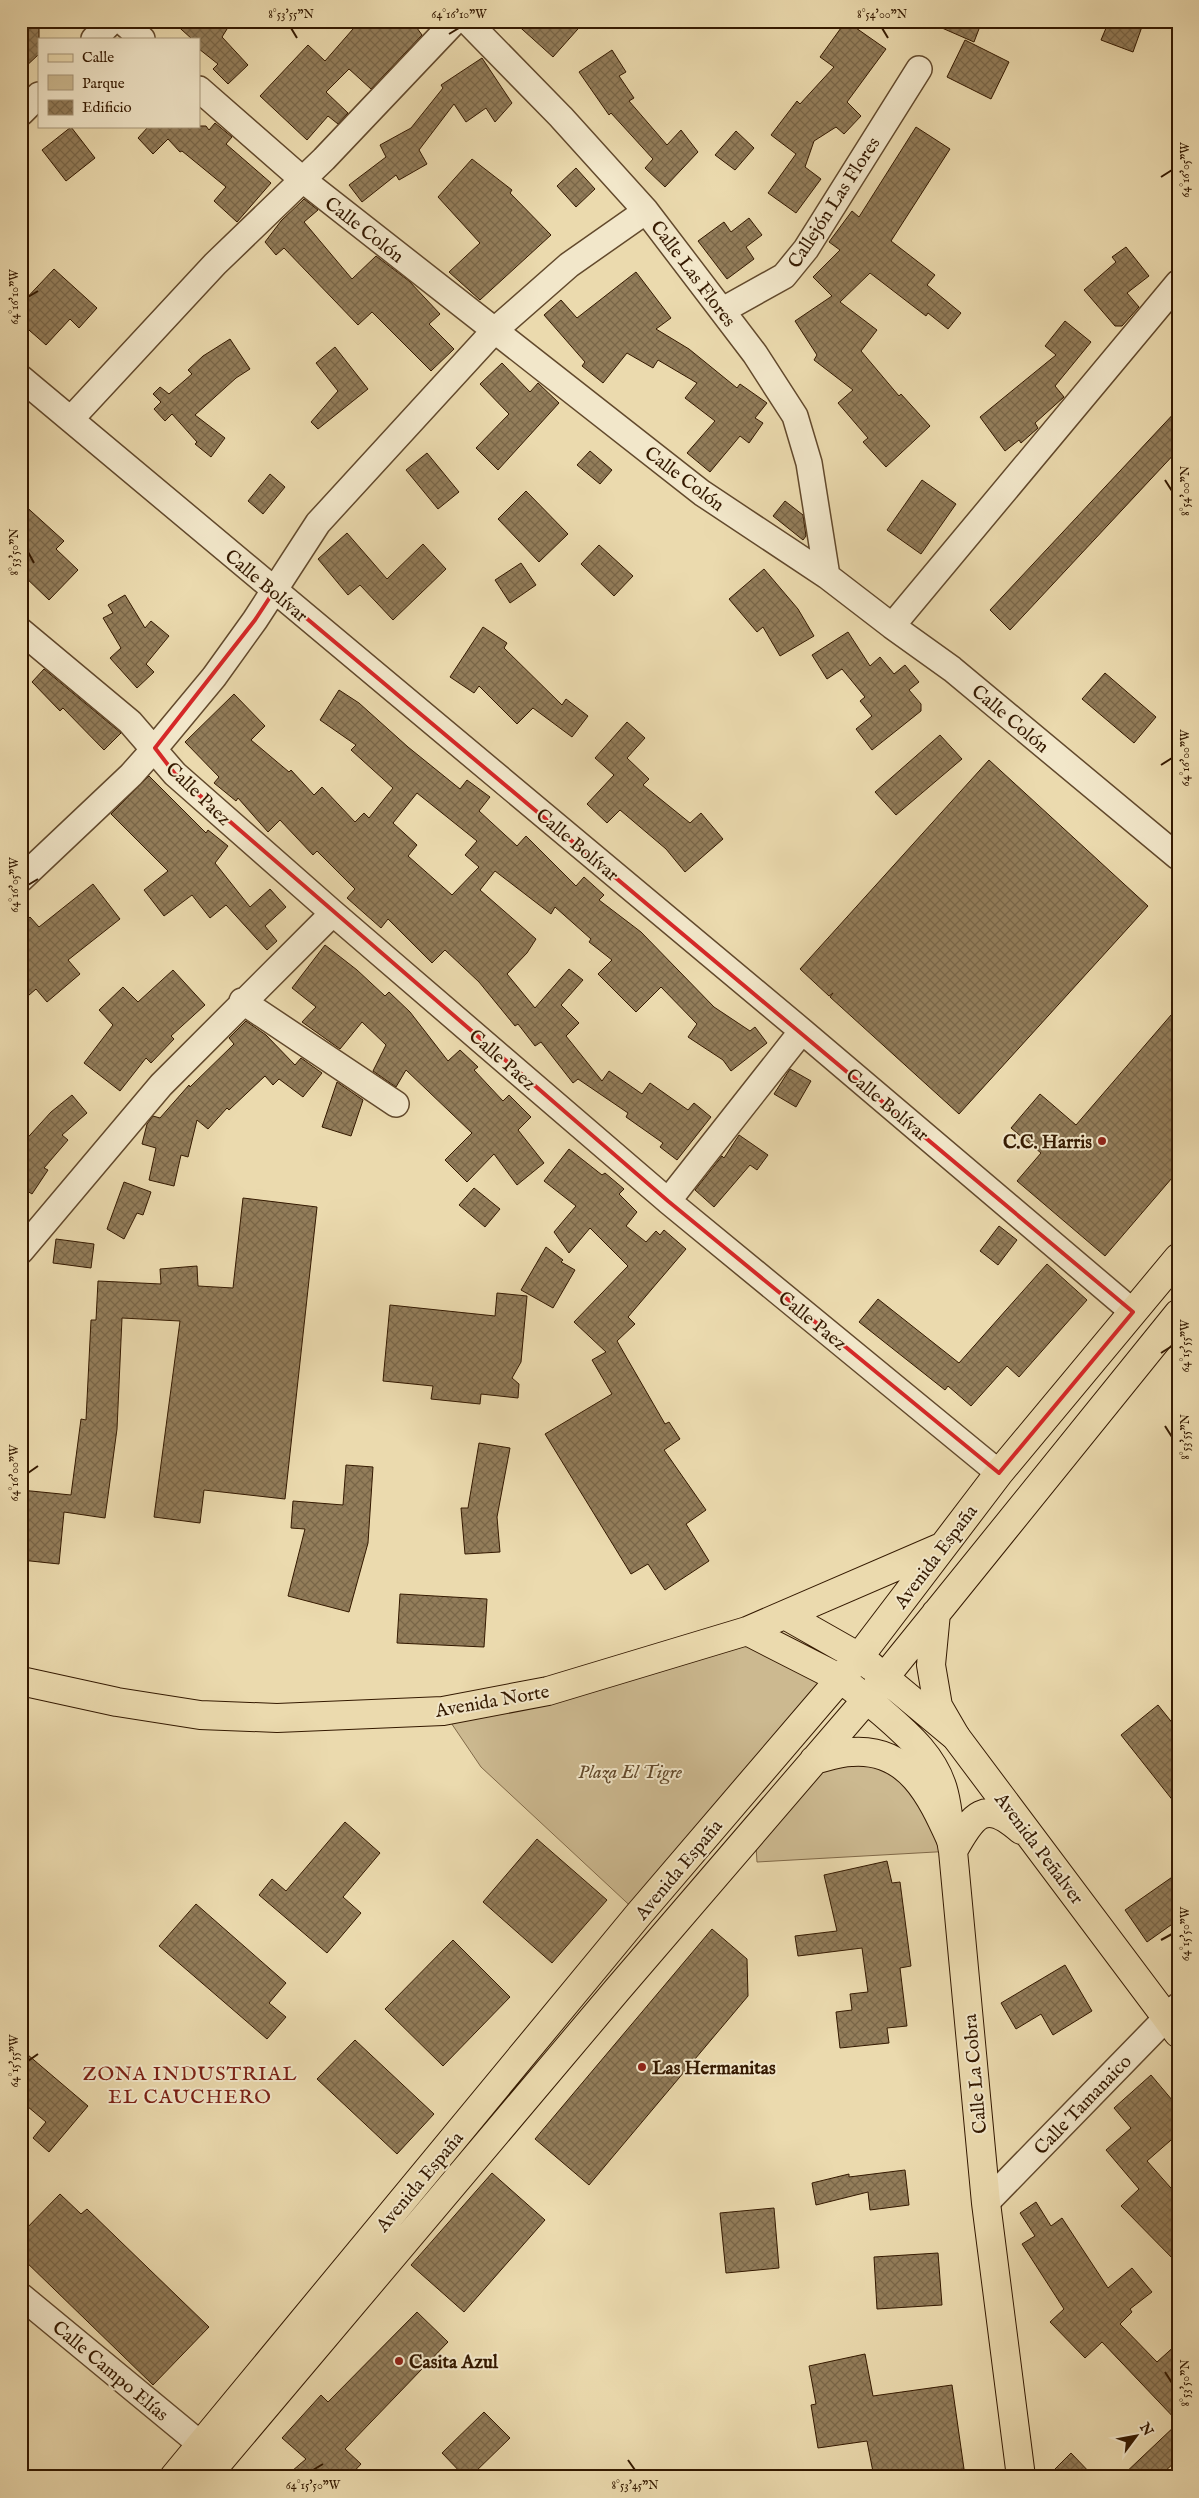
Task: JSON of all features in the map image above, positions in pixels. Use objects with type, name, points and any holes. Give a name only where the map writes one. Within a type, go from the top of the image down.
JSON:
[{"type":"main road","name":"Avenida España","points":[[209,2461],[633,1922],[841,1678],[999,1473],[1178,1258]]},
{"type":"main road","name":"Avenida España","points":[[174,2477],[209,2461],[867,1699],[1178,1314]]},
{"type":"main road","name":"Avenida Norte","points":[[21,1681],[117,1702],[200,1715],[277,1718],[376,1716],[443,1711],[548,1691],[747,1632],[1012,1518]]},
{"type":"main road","points":[[936,1613],[931,1665],[938,1706],[956,1737]]},
{"type":"main road","name":"Avenida Peñalver","points":[[785,1616],[859,1656],[956,1737],[1174,2019]]},
{"type":"main road","name":"Calle La Cobra","points":[[747,1632],[841,1678],[867,1699],[922,1750],[937,1772],[945,1795],[952,1845],[986,2202],[1021,2477]]},
{"type":"main road","points":[[814,1760],[852,1752],[879,1754],[904,1766],[922,1784],[952,1845],[976,1818],[990,1812],[1005,1815],[1037,1844]]},
{"type":"street","points":[[95,38],[112,21]]},
{"type":"street","points":[[122,21],[141,38]]},
{"type":"street","points":[[71,419],[215,264],[303,180],[455,21]]},
{"type":"street","name":"Calle Las Flores","points":[[467,21],[560,117],[646,211],[755,354],[795,416],[810,463],[827,576]]},
{"type":"street","name":"Callejón Las Flores","points":[[723,310],[784,276],[806,249],[919,69]]},
{"type":"street","name":"Calle Colón","points":[[200,90],[303,180],[702,493],[827,576],[952,669],[1178,857]]},
{"type":"street","points":[[21,113],[38,96]]},
{"type":"street","points":[[21,879],[131,775],[155,748],[214,677],[274,591],[318,523],[495,330],[569,265],[646,211]]},
{"type":"street","points":[[892,626],[1178,283]]},
{"type":"street","name":"Calle Bolívar","points":[[21,378],[802,1030],[1133,1312]]},
{"type":"street","name":"Calle Paez","points":[[21,631],[130,722],[155,748],[175,774],[333,914],[668,1201],[999,1473]]},
{"type":"street","points":[[21,1251],[161,1085],[242,1001],[333,914]]},
{"type":"street","points":[[242,1001],[396,1104]]},
{"type":"street","points":[[668,1201],[802,1030]]},
{"type":"street","name":"Calle Tamanaico","points":[[986,2202],[1174,2019]]},
{"type":"street","name":"Calle Campo Elías","points":[[21,2296],[209,2461]]},
{"type":"highlighted area","points":[[274,591],[1133,1312],[999,1473],[668,1201],[175,774],[155,748],[255,620]]},
{"type":"green space","name":"Plaza El Tigre","points":[[747,1631],[841,1679],[639,1914],[481,1767],[443,1711]]},
{"type":"green space","points":[[814,1760],[904,1766],[953,1851],[757,1862],[755,1830]]},
{"type":"building","points":[[21,21],[39,21],[38,55],[21,71]]},
{"type":"building","points":[[172,21],[232,21],[222,37],[248,65],[228,84],[213,69],[218,64],[200,50],[200,38],[191,38]]},
{"type":"building","points":[[360,21],[412,21],[422,35],[371,89],[349,69],[326,92],[348,113],[338,124],[328,116],[307,140],[260,96],[308,45],[325,61]]},
{"type":"building","points":[[513,21],[585,21],[553,57]]},
{"type":"building","points":[[846,21],[886,49],[847,102],[861,116],[844,134],[836,127],[814,141],[805,167],[821,179],[796,213],[768,193],[796,154],[771,135],[797,101],[800,104],[834,67],[820,57]]},
{"type":"building","points":[[926,21],[982,21],[974,42]]},
{"type":"building","points":[[1109,21],[1144,21],[1133,52],[1101,40]]},
{"type":"building","points":[[965,40],[1009,62],[991,99],[947,77]]},
{"type":"building","points":[[612,50],[626,72],[619,76],[634,98],[629,101],[667,145],[681,130],[698,152],[665,187],[645,168],[653,159],[611,113],[609,115],[579,72]]},
{"type":"building","points":[[482,58],[512,103],[495,122],[486,108],[466,122],[454,104],[419,150],[427,164],[399,180],[396,175],[362,202],[349,185],[386,157],[380,145],[411,128],[443,88],[441,85]]},
{"type":"building","points":[[215,123],[232,137],[226,144],[271,183],[237,222],[214,201],[226,187],[182,151],[180,152],[168,139],[153,154],[138,138],[147,128],[200,128],[200,126],[206,126],[209,130]]},
{"type":"building","points":[[916,127],[950,149],[891,241],[935,275],[927,285],[961,313],[948,329],[928,313],[926,316],[870,273],[840,302],[877,330],[861,351],[899,396],[901,394],[930,426],[886,467],[863,442],[868,438],[838,403],[853,390],[814,360],[817,355],[795,321],[832,296],[813,277],[840,250],[829,242],[852,211],[859,217]]},
{"type":"building","points":[[72,128],[95,158],[66,181],[42,150]]},
{"type":"building","points":[[736,131],[754,148],[735,170],[715,155]]},
{"type":"building","points":[[472,159],[512,190],[510,193],[551,235],[480,300],[449,272],[480,243],[438,197]]},
{"type":"building","points":[[576,168],[595,189],[576,207],[557,186]]},
{"type":"building","points":[[304,199],[318,210],[304,222],[352,279],[376,256],[409,281],[440,314],[429,324],[454,349],[431,371],[372,312],[358,325],[284,248],[276,255],[265,242],[281,221]]},
{"type":"building","points":[[749,218],[762,235],[746,247],[754,259],[727,279],[698,241],[724,222],[731,232]]},
{"type":"building","points":[[1126,247],[1149,276],[1127,293],[1139,307],[1122,326],[1115,326],[1084,290],[1116,262],[1112,257]]},
{"type":"building","points":[[54,269],[97,308],[79,328],[70,319],[46,345],[21,323],[21,304]]},
{"type":"building","points":[[636,272],[671,318],[656,329],[689,349],[737,388],[740,384],[767,403],[755,418],[763,423],[749,443],[740,436],[710,472],[687,453],[715,421],[685,398],[697,383],[658,360],[653,368],[627,353],[603,383],[582,366],[585,362],[544,315],[561,300],[577,318]]},
{"type":"building","points":[[1065,321],[1091,342],[1055,386],[1064,397],[1035,423],[1038,428],[1021,443],[1019,440],[1005,451],[980,417],[1056,355],[1045,346]]},
{"type":"building","points":[[230,339],[250,369],[236,378],[195,415],[225,438],[211,457],[195,444],[197,442],[172,414],[165,421],[154,409],[161,402],[153,394],[160,387],[169,394],[192,374],[188,370],[203,356]]},
{"type":"building","points":[[335,347],[368,389],[318,429],[311,422],[338,391],[316,363]]},
{"type":"building","points":[[502,363],[530,392],[538,383],[559,403],[498,470],[476,448],[509,414],[480,384]]},
{"type":"building","points":[[1178,409],[1178,450],[1010,630],[990,610]]},
{"type":"building","points":[[590,451],[612,470],[600,484],[577,465]]},
{"type":"building","points":[[427,453],[459,492],[438,509],[406,470]]},
{"type":"building","points":[[270,474],[285,487],[263,514],[248,501]]},
{"type":"building","points":[[922,480],[956,504],[921,554],[887,530]]},
{"type":"building","points":[[526,491],[568,534],[539,562],[498,519]]},
{"type":"building","points":[[785,501],[803,515],[806,536],[803,540],[773,516]]},
{"type":"building","points":[[21,502],[64,541],[56,549],[78,570],[49,600],[21,573]]},
{"type":"building","points":[[347,533],[387,579],[423,544],[446,569],[393,620],[360,585],[348,595],[318,559]]},
{"type":"building","points":[[599,545],[633,576],[614,596],[581,564]]},
{"type":"building","points":[[521,563],[536,585],[510,603],[495,580]]},
{"type":"building","points":[[764,569],[798,609],[814,636],[780,656],[763,627],[757,632],[729,599]]},
{"type":"building","points":[[125,595],[145,628],[151,621],[169,636],[146,664],[154,672],[137,688],[110,658],[121,648],[103,618],[113,613],[108,605]]},
{"type":"building","points":[[483,627],[507,643],[504,648],[562,705],[566,699],[588,716],[572,737],[533,708],[517,724],[479,686],[474,693],[450,677]]},
{"type":"building","points":[[848,632],[870,666],[880,657],[894,674],[905,665],[919,682],[909,690],[921,704],[921,711],[872,750],[856,729],[872,716],[860,701],[865,697],[842,669],[827,679],[812,655]]},
{"type":"building","points":[[44,669],[121,733],[104,750],[63,708],[60,711],[32,682]]},
{"type":"building","points":[[1105,673],[1156,717],[1134,743],[1082,699]]},
{"type":"building","points":[[339,690],[359,703],[408,747],[460,789],[467,780],[490,797],[479,811],[517,846],[526,836],[576,886],[584,877],[604,895],[599,900],[641,932],[714,1007],[750,1031],[755,1027],[767,1043],[731,1071],[723,1060],[688,1037],[697,1024],[661,987],[636,1012],[598,974],[612,960],[589,942],[591,939],[555,907],[551,914],[495,871],[480,890],[536,939],[527,953],[507,974],[535,1008],[569,969],[583,980],[561,1005],[579,1023],[566,1036],[602,1081],[609,1071],[642,1094],[650,1083],[688,1110],[694,1103],[711,1117],[677,1160],[660,1147],[663,1143],[626,1117],[628,1113],[578,1079],[573,1083],[541,1042],[535,1046],[518,1024],[515,1026],[479,982],[445,950],[432,963],[388,919],[381,928],[347,898],[355,889],[317,851],[313,855],[280,820],[268,832],[238,798],[236,801],[214,783],[219,777],[185,742],[234,694],[265,726],[251,740],[289,772],[291,770],[314,795],[322,787],[355,822],[364,813],[369,818],[393,788],[351,750],[356,745],[320,720]],"holes":[[[417,793],[477,841],[465,855],[479,867],[452,895],[408,856],[417,845],[393,823]]]},
{"type":"building","points":[[627,722],[645,738],[627,758],[649,779],[643,785],[690,823],[701,813],[723,839],[685,872],[666,849],[620,810],[607,823],[587,804],[614,775],[595,758]]},
{"type":"building","points":[[940,735],[962,759],[896,815],[875,792]]},
{"type":"building","points":[[989,760],[1148,906],[959,1114],[830,997],[833,993],[829,996],[800,969]]},
{"type":"building","points":[[149,776],[206,833],[208,830],[228,846],[215,863],[250,907],[270,889],[286,907],[265,926],[277,941],[267,950],[226,905],[210,918],[192,895],[164,916],[144,890],[168,871],[111,814]]},
{"type":"building","points":[[93,884],[120,919],[68,960],[80,974],[47,1002],[36,989],[21,1002],[21,925],[30,917],[39,927]]},
{"type":"building","points":[[325,945],[357,970],[385,996],[389,992],[410,1012],[448,1061],[460,1050],[478,1067],[474,1070],[503,1101],[509,1095],[531,1117],[518,1130],[544,1163],[517,1185],[494,1154],[467,1182],[445,1160],[472,1133],[406,1070],[396,1087],[373,1071],[386,1045],[362,1022],[340,1049],[302,1022],[316,1007],[292,988]]},
{"type":"building","points":[[173,970],[205,1005],[171,1036],[174,1039],[151,1063],[146,1058],[120,1091],[84,1063],[113,1025],[99,1010],[123,987],[138,1002]]},
{"type":"building","name":"C.C. Harris","points":[[1178,1007],[1178,1171],[1105,1256],[1017,1181],[1041,1153],[1011,1128],[1040,1094],[1076,1125]]},
{"type":"building","points":[[246,1021],[266,1035],[295,1065],[301,1058],[322,1073],[303,1097],[279,1079],[273,1085],[265,1076],[229,1110],[227,1108],[208,1129],[197,1120],[188,1157],[181,1155],[174,1186],[149,1180],[156,1148],[142,1144],[147,1124],[153,1116],[160,1118],[189,1085],[190,1087],[234,1044],[229,1038]]},
{"type":"building","points":[[790,1069],[811,1081],[796,1107],[774,1094]]},
{"type":"building","points":[[337,1082],[363,1100],[351,1136],[322,1127]]},
{"type":"building","points":[[72,1095],[87,1113],[62,1135],[68,1140],[44,1168],[48,1170],[32,1194],[21,1187],[21,1145],[51,1112]]},
{"type":"building","points":[[739,1135],[768,1155],[757,1170],[750,1165],[714,1207],[695,1190],[722,1156],[724,1158]]},
{"type":"building","points":[[569,1149],[602,1175],[605,1173],[624,1189],[619,1194],[637,1212],[626,1226],[646,1242],[656,1231],[660,1235],[664,1230],[686,1249],[628,1317],[635,1324],[617,1341],[665,1424],[669,1422],[680,1439],[664,1450],[706,1510],[686,1524],[709,1561],[665,1590],[648,1564],[631,1574],[545,1434],[612,1394],[592,1360],[606,1352],[574,1322],[628,1266],[590,1228],[569,1253],[554,1232],[576,1206],[544,1181]]},
{"type":"building","points":[[124,1182],[151,1192],[143,1215],[137,1213],[124,1239],[107,1229]]},
{"type":"building","points":[[474,1188],[500,1209],[485,1227],[459,1205]]},
{"type":"building","points":[[243,1198],[317,1207],[285,1499],[204,1490],[200,1523],[154,1517],[180,1321],[122,1318],[117,1429],[105,1518],[64,1512],[59,1564],[21,1560],[21,1490],[71,1495],[81,1419],[86,1420],[91,1320],[96,1320],[98,1281],[161,1284],[160,1269],[197,1266],[198,1286],[233,1288]]},
{"type":"building","points":[[999,1226],[1017,1240],[998,1265],[980,1251]]},
{"type":"building","points":[[56,1239],[94,1244],[91,1268],[53,1263]]},
{"type":"building","points":[[546,1247],[563,1260],[561,1262],[575,1270],[553,1308],[521,1290]]},
{"type":"building","points":[[1047,1264],[1087,1300],[1019,1377],[1007,1366],[971,1406],[948,1386],[945,1390],[859,1322],[878,1299],[959,1363]]},
{"type":"building","points":[[497,1293],[527,1296],[521,1362],[512,1378],[519,1384],[518,1398],[481,1394],[480,1404],[431,1399],[433,1386],[383,1381],[390,1305],[495,1316]]},
{"type":"building","points":[[479,1443],[510,1448],[497,1517],[500,1552],[465,1554],[461,1508],[468,1508]]},
{"type":"building","points":[[346,1465],[373,1467],[368,1543],[349,1612],[288,1596],[305,1529],[291,1528],[293,1501],[343,1505]]},
{"type":"building","points":[[400,1594],[487,1599],[484,1647],[397,1643]]},
{"type":"building","points":[[1158,1705],[1178,1730],[1178,1807],[1121,1735]]},
{"type":"building","points":[[345,1822],[380,1853],[343,1897],[361,1913],[327,1953],[259,1895],[272,1879],[286,1891]]},
{"type":"building","points":[[537,1839],[607,1900],[552,1963],[483,1902]]},
{"type":"building","points":[[887,1861],[892,1883],[900,1882],[911,1966],[900,1968],[907,2026],[887,2028],[889,2043],[840,2048],[836,2012],[852,2010],[850,1994],[868,1992],[862,1948],[798,1956],[795,1936],[837,1931],[824,1875]]},
{"type":"building","points":[[1178,1873],[1178,1920],[1147,1942],[1125,1910]]},
{"type":"building","points":[[196,1904],[286,1983],[269,2003],[286,2017],[267,2039],[159,1946]]},
{"type":"building","name":"Las Hermanitas","points":[[712,1929],[747,1959],[748,1996],[589,2185],[535,2139]]},
{"type":"building","points":[[453,1940],[510,1997],[443,2066],[385,2009]]},
{"type":"building","points":[[1065,1965],[1092,2011],[1053,2035],[1041,2014],[1016,2029],[1001,2003]]},
{"type":"building","points":[[355,2040],[434,2114],[397,2154],[317,2079]]},
{"type":"building","points":[[21,2049],[88,2106],[49,2152],[33,2138],[46,2122],[21,2101]]},
{"type":"building","points":[[1151,2075],[1178,2107],[1178,2134],[1147,2161],[1178,2196],[1178,2264],[1121,2206],[1139,2189],[1106,2150],[1131,2128],[1114,2108]]},
{"type":"building","points":[[905,2170],[909,2205],[870,2210],[868,2192],[816,2205],[812,2183],[849,2174],[849,2177]]},
{"type":"building","points":[[492,2173],[545,2220],[464,2312],[411,2265]]},
{"type":"building","points":[[60,2194],[81,2214],[87,2209],[209,2327],[153,2385],[21,2257],[21,2234]]},
{"type":"building","points":[[1036,2202],[1051,2226],[1062,2218],[1108,2288],[1132,2268],[1152,2292],[1130,2309],[1132,2312],[1120,2324],[1157,2362],[1178,2343],[1178,2422],[1102,2342],[1085,2358],[1050,2322],[1064,2309],[1022,2244],[1035,2236],[1020,2213]]},
{"type":"building","points":[[774,2208],[779,2268],[726,2273],[720,2213]]},
{"type":"building","points":[[938,2253],[942,2305],[877,2309],[874,2257]]},
{"type":"building","points":[[417,2312],[448,2342],[345,2449],[361,2464],[349,2477],[285,2477],[306,2459],[282,2438],[321,2395],[328,2402]]},
{"type":"building","points":[[865,2354],[873,2396],[952,2385],[964,2469],[918,2476],[918,2472],[892,2477],[874,2477],[867,2441],[818,2448],[811,2405],[816,2404],[809,2366]]},
{"type":"building","points":[[484,2412],[510,2438],[470,2477],[465,2477],[442,2453]]},
{"type":"building","points":[[1178,2423],[1178,2459],[1159,2477],[1121,2477]]},
{"type":"building","points":[[1071,2453],[1094,2477],[1047,2477]]},
{"type":"place","name":"C.C. Harris","points":[[1102,1141]]},
{"type":"place","name":"Las Hermanitas","points":[[642,2067]]},
{"type":"place","name":"Casita Azul","points":[[399,2361]]},
{"type":"district","name":"ZONA INDUSTRIAL EL CAUCHERO","points":[[190,2084]]}]
